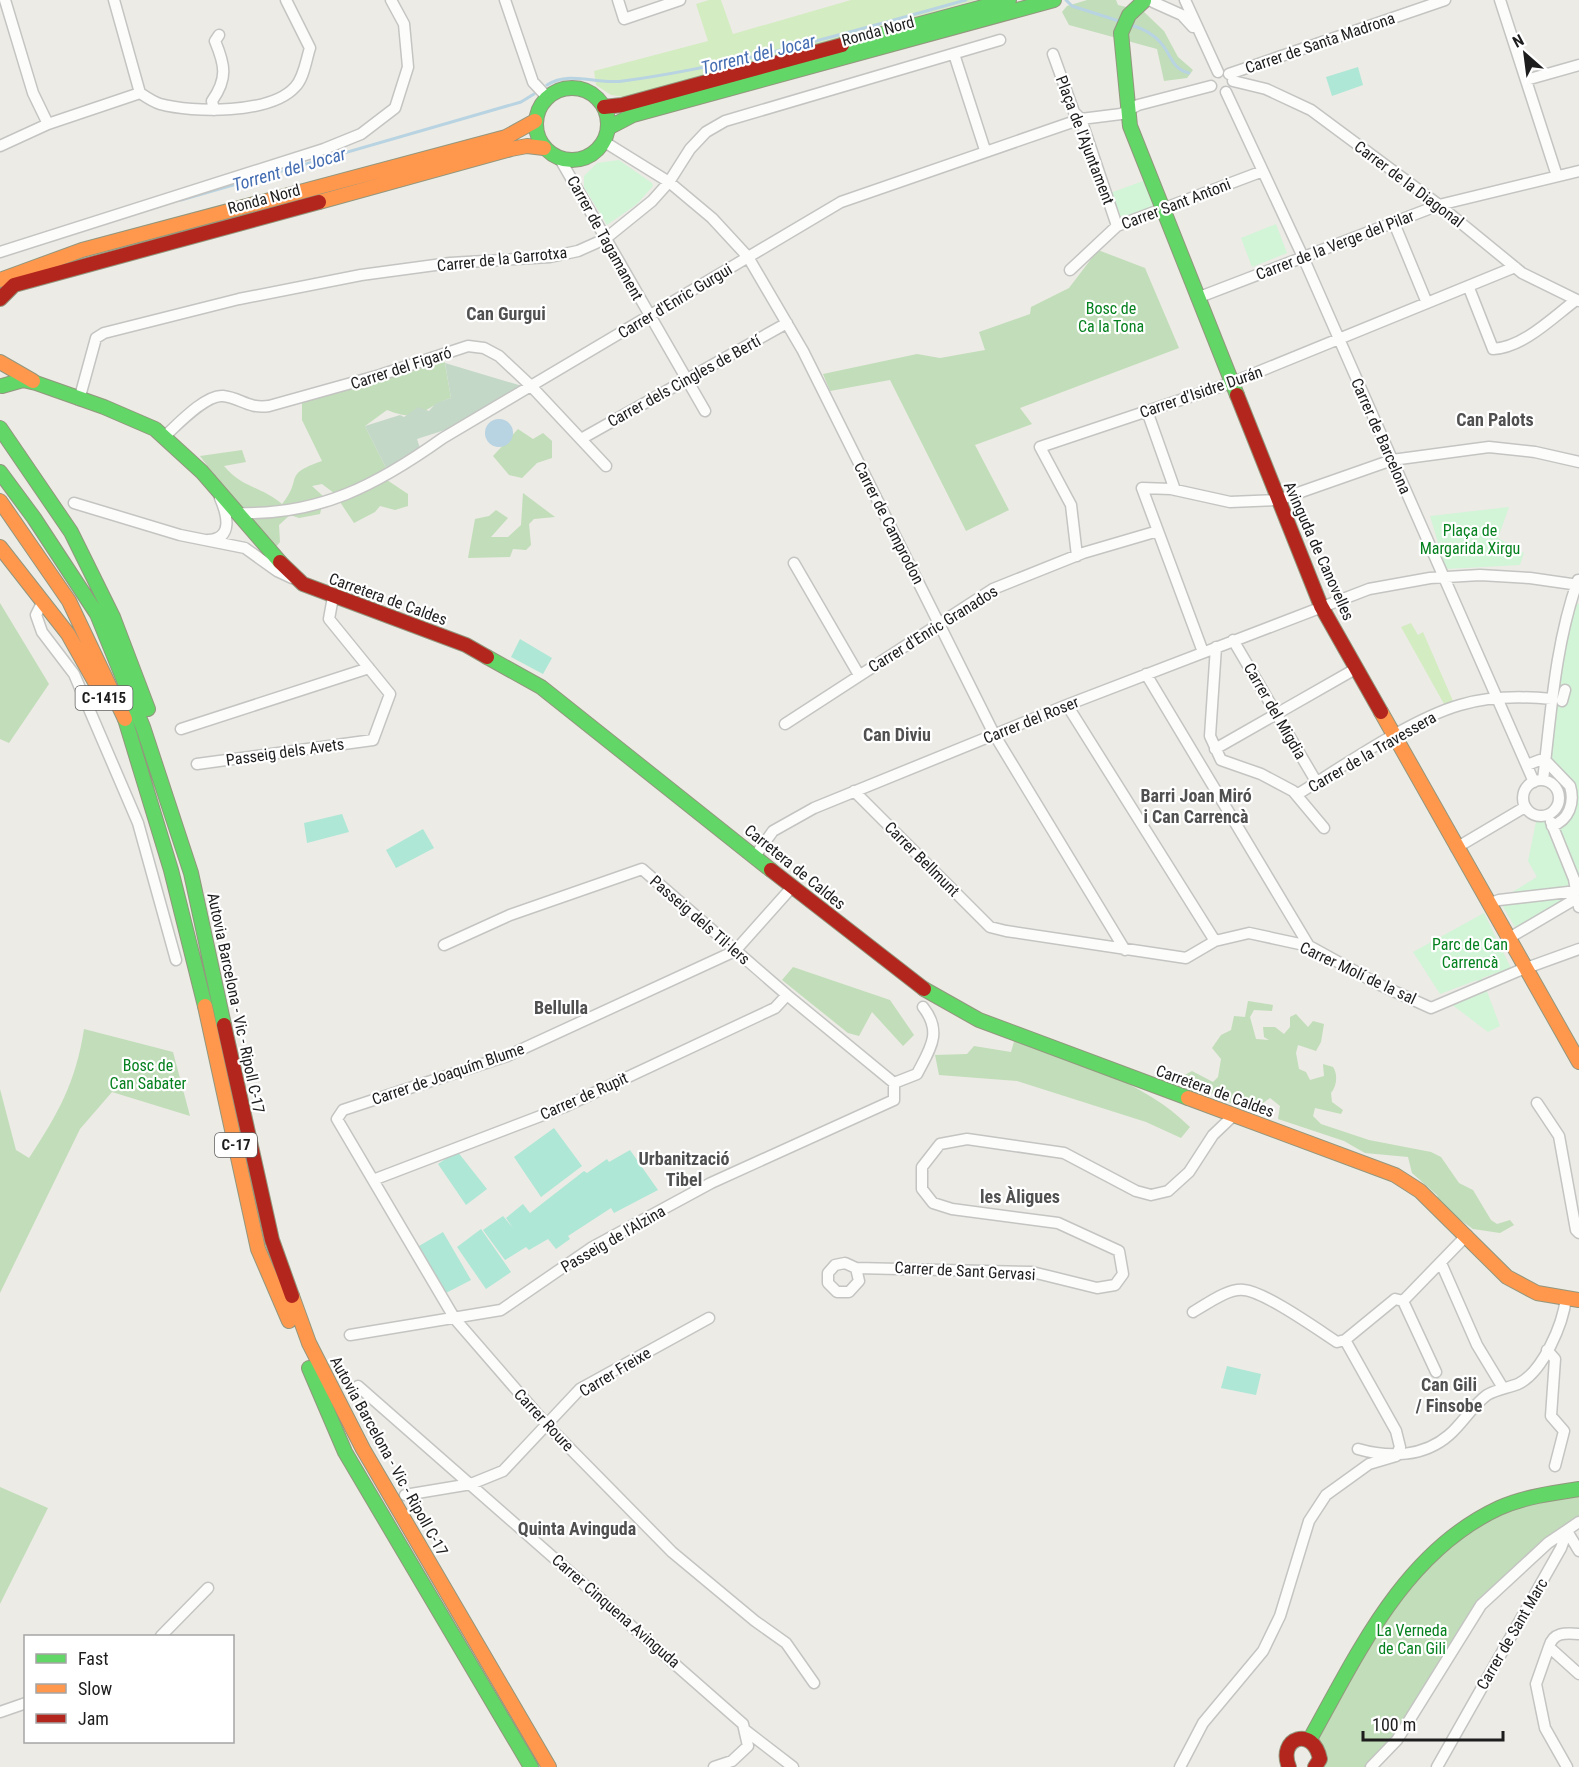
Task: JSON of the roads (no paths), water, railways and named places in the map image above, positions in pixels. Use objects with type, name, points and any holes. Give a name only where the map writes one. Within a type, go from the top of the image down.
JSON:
[{"type":"main road","name":"Ronda Nord","points":[[604,107],[622,105],[1009,0]]},
{"type":"main road","name":"Ronda Nord","points":[[606,135],[633,115],[1054,0]]},
{"type":"main road","name":"Avinguda de Canovelles","points":[[1149,1],[1126,20],[1121,33],[1130,126],[1278,500],[1321,606],[1579,1062]]},
{"type":"main road","points":[[581,88],[596,96],[604,107],[606,135],[591,155],[579,160],[560,159],[544,148],[538,138],[535,121],[540,105],[547,96],[560,89],[581,88]]},
{"type":"main road","name":"Ronda Nord","points":[[0,280],[49,260],[82,250],[506,137],[535,121]]},
{"type":"main road","name":"Ronda Nord","points":[[0,299],[14,285],[511,149],[527,146],[544,148]]},
{"type":"main road","name":"Carretera de Caldes","points":[[0,362],[36,383],[134,419],[165,436],[216,489],[285,568],[303,584],[466,645],[542,687],[902,973],[961,1011],[979,1020],[1395,1174],[1420,1191],[1507,1277],[1524,1289],[1573,1299]]},
{"type":"main road","points":[[0,370],[1,389],[23,381],[36,383]]},
{"type":"main road","points":[[0,428],[71,532],[113,617],[158,735],[181,816],[190,873]]},
{"type":"main road","name":"Autovia Barcelona - Vic - Ripoll C-17","points":[[0,472],[34,518],[97,614],[143,727],[190,873],[272,1240],[309,1343],[363,1449],[549,1767]]},
{"type":"main road","name":"Autovia Barcelona - Vic - Ripoll C-17","points":[[0,501],[69,601],[123,712],[171,870],[212,1032],[258,1249],[345,1452],[531,1767]]},
{"type":"main road","name":"C-1415","points":[[0,547],[68,634],[106,702],[135,765],[171,870]]},
{"type":"main road","points":[[1310,1739],[1382,1612],[1435,1552],[1460,1531],[1497,1508],[1538,1495],[1579,1489]]},
{"type":"main road","points":[[526,1728],[554,1767]]},
{"type":"main road","points":[[1289,1767],[1286,1762],[1286,1749],[1296,1739],[1310,1739]]},
{"type":"main road","points":[[1310,1739],[1319,1751],[1320,1759],[1315,1767]]},
{"type":"street","points":[[5,0],[33,93],[48,124]]},
{"type":"street","points":[[114,0],[140,93],[159,104],[214,110],[249,107],[279,98],[295,87],[310,48],[286,0]]},
{"type":"street","points":[[0,252],[324,149],[361,134],[395,108],[408,67],[405,24],[391,0]]},
{"type":"street","points":[[506,0],[533,82],[547,96]]},
{"type":"street","points":[[618,0],[624,19],[680,0]]},
{"type":"street","points":[[1185,0],[1218,72],[1231,78],[1226,92],[1219,93],[1212,86],[1212,76],[1218,72]]},
{"type":"street","name":"Carrer de Santa Madrona","points":[[1231,78],[1445,0]]},
{"type":"street","points":[[1500,0],[1557,176]]},
{"type":"street","points":[[1149,1],[1182,15],[1198,31]]},
{"type":"street","points":[[214,110],[212,101],[220,90],[225,74],[215,41],[219,35]]},
{"type":"street","name":"Carrer de la Garrotxa","points":[[79,400],[96,338],[104,333],[239,300],[361,275],[450,263],[550,257],[578,251],[604,239],[652,201],[669,182],[690,149],[706,132],[725,121],[1000,40]]},
{"type":"street","points":[[954,54],[985,150]]},
{"type":"street","name":"Plaça de l'Ajuntament","points":[[1053,54],[1074,112],[1081,119],[1116,226]]},
{"type":"street","points":[[1526,80],[1579,64]]},
{"type":"street","name":"Carrer de la Diagonal","points":[[1231,78],[1266,89],[1311,110],[1439,206],[1515,267],[1577,300]]},
{"type":"street","name":"Carrer d'Enric Gurgui","points":[[236,513],[269,514],[326,503],[372,485],[399,470],[443,438],[841,202],[985,150],[1081,119],[1122,114],[1127,109],[1212,86]]},
{"type":"street","name":"Carrer de Barcelona","points":[[1226,92],[1303,257],[1496,698],[1527,765],[1539,781]]},
{"type":"street","points":[[0,146],[48,124],[140,93]]},
{"type":"street","name":"Carrer de Camprodon","points":[[606,135],[669,182],[712,218],[748,257],[787,323],[994,735],[1125,950]]},
{"type":"street","name":"Carrer de Tagamanent","points":[[560,159],[648,316],[705,411]]},
{"type":"street","name":"Carrer Sant Antoni","points":[[1070,270],[1116,226],[1263,171]]},
{"type":"street","name":"Carrer de la Verge del Pilar","points":[[1197,298],[1439,206],[1579,171]]},
{"type":"street","points":[[1394,223],[1427,303]]},
{"type":"street","name":"Carrer d'Isidre Durán","points":[[1077,556],[1071,505],[1040,447],[1231,383],[1515,267]]},
{"type":"street","points":[[1468,288],[1492,349],[1505,348],[1530,335],[1577,300]]},
{"type":"street","name":"Carrer dels Cingles de Bertí","points":[[580,439],[787,323]]},
{"type":"street","name":"Carrer del Figaró","points":[[165,436],[210,399],[222,396],[256,408],[269,406],[380,375],[468,346],[484,348],[499,356],[531,386],[606,466]]},
{"type":"street","points":[[1147,411],[1175,490]]},
{"type":"street","points":[[1203,652],[1142,489],[1175,490],[1230,502],[1278,500],[1392,460],[1489,447],[1535,452],[1579,462]]},
{"type":"street","points":[[201,541],[214,540],[224,534],[228,524],[216,489]]},
{"type":"street","points":[[74,503],[201,541],[245,548],[277,571],[303,584]]},
{"type":"street","name":"Carrer d'Enric Granados","points":[[785,724],[993,589],[1077,556],[1158,531]]},
{"type":"street","points":[[245,548],[255,540],[254,533]]},
{"type":"street","points":[[794,563],[859,675]]},
{"type":"street","name":"Carrer del Roser","points":[[755,856],[773,831],[783,823],[854,791],[1066,705],[1369,589],[1442,577],[1520,577],[1578,583]]},
{"type":"street","points":[[1539,781],[1553,786],[1558,796],[1556,807],[1547,815],[1532,814],[1525,807],[1523,795],[1539,781],[1546,761],[1560,697],[1578,583]]},
{"type":"street","points":[[181,729],[369,668],[329,619],[333,597]]},
{"type":"street","points":[[43,601],[36,615],[42,632],[74,674],[138,823],[176,960]]},
{"type":"street","name":"Carrer del Migdia","points":[[1233,640],[1317,783]]},
{"type":"street","points":[[1216,647],[1210,736],[1221,760],[1232,766],[1260,774],[1298,794],[1324,828]]},
{"type":"street","name":"Passeig dels Avets","points":[[197,764],[373,740],[390,694],[369,668]]},
{"type":"street","points":[[1215,749],[1357,668]]},
{"type":"street","points":[[1146,674],[1309,946]]},
{"type":"street","name":"Carrer de la Travessera","points":[[1298,794],[1431,716],[1460,705],[1496,698],[1560,697]]},
{"type":"street","points":[[1066,705],[1215,941]]},
{"type":"street","points":[[1527,765],[1539,760],[1546,761],[1552,770],[1567,781],[1571,791],[1569,812],[1561,822],[1552,826]]},
{"type":"street","name":"Carrer Bellmunt","points":[[854,791],[990,927]]},
{"type":"street","points":[[1456,848],[1525,807]]},
{"type":"street","points":[[1547,815],[1577,891],[1579,907]]},
{"type":"street","name":"Passeig dels Til·lers","points":[[444,945],[510,915],[642,869],[735,951],[894,1083]]},
{"type":"street","name":"Carrer de Joaquím Blume","points":[[343,1110],[507,1056],[735,951],[793,886]]},
{"type":"street","points":[[1488,904],[1499,900],[1577,891]]},
{"type":"street","points":[[1509,938],[1572,901],[1577,891]]},
{"type":"street","name":"Carrer Molí de la sal","points":[[990,927],[1186,958],[1215,941],[1249,933],[1309,946],[1378,984],[1431,1008],[1526,968],[1579,949]]},
{"type":"street","name":"Carrer de Rupit","points":[[373,1180],[564,1107],[775,1008],[787,995]]},
{"type":"street","points":[[894,1083],[917,1074],[929,1051],[934,1033],[934,1020],[924,1007]]},
{"type":"street","name":"Passeig de l'Alzina","points":[[350,1335],[501,1310],[591,1248],[703,1188],[894,1100],[894,1083]]},
{"type":"street","points":[[1537,1103],[1559,1136],[1572,1209],[1579,1233]]},
{"type":"street","name":"Carrer Roure","points":[[343,1110],[337,1119],[455,1319],[546,1424],[672,1552],[755,1622],[786,1643],[814,1683]]},
{"type":"street","name":"Carrer de Sant Gervasi","points":[[856,1268],[1032,1272],[1097,1288],[1115,1285],[1123,1274],[1119,1251],[1058,1223],[952,1209],[933,1203],[922,1189],[922,1167],[940,1144],[967,1139],[1064,1153],[1136,1191],[1151,1195],[1168,1191],[1189,1172],[1213,1135],[1234,1115]]},
{"type":"street","points":[[1403,1301],[1467,1235]]},
{"type":"street","points":[[1441,1263],[1477,1345],[1503,1388]]},
{"type":"street","points":[[1193,1312],[1230,1292],[1243,1289],[1264,1298],[1341,1341],[1396,1431],[1411,1445],[1428,1449]]},
{"type":"street","points":[[1341,1341],[1395,1299],[1403,1301]]},
{"type":"street","points":[[1180,1767],[1203,1723],[1263,1651],[1280,1616],[1308,1521],[1326,1495],[1369,1464],[1428,1449],[1450,1435],[1487,1396],[1518,1384],[1530,1375],[1547,1350],[1573,1299]]},
{"type":"street","points":[[1403,1301],[1436,1372]]},
{"type":"street","name":"Carrer Freixe","points":[[405,1495],[471,1484],[503,1471],[580,1389],[709,1318]]},
{"type":"street","points":[[1547,1350],[1555,1359],[1551,1416],[1564,1431],[1555,1466]]},
{"type":"street","name":"Carrer Cinquena Avinguda","points":[[357,1386],[743,1724],[745,1730],[793,1767]]},
{"type":"street","points":[[1395,1456],[1400,1447],[1396,1431]]},
{"type":"street","points":[[1369,1464],[1358,1449],[1395,1456]]},
{"type":"street","points":[[1371,1767],[1397,1740],[1481,1605],[1548,1543],[1579,1522]]},
{"type":"street","points":[[1567,1531],[1579,1551]]},
{"type":"street","name":"Carrer de Sant Marc","points":[[1437,1767],[1561,1548],[1567,1531]]},
{"type":"street","points":[[162,1635],[208,1588]]},
{"type":"street","points":[[1567,1767],[1545,1728],[1536,1684],[1551,1639],[1557,1635],[1579,1634]]},
{"type":"street","points":[[1549,1647],[1579,1674]]},
{"type":"street","points":[[0,1712],[24,1704]]},
{"type":"street","points":[[714,1767],[732,1761],[748,1746],[745,1730]]},
{"type":"water","points":[[499,419],[509,423],[513,433],[509,443],[499,447],[489,443],[485,433],[489,423]]},
{"type":"waterway","name":"Torrent del Jocar","points":[[547,85],[575,78],[623,81],[710,66],[839,35],[966,0]]},
{"type":"waterway","points":[[1066,0],[1072,6],[1122,22]]},
{"type":"waterway","points":[[1131,25],[1154,36],[1164,46],[1178,68],[1189,73]]},
{"type":"waterway","name":"Torrent del Jocar","points":[[181,200],[521,102],[534,94]]},
{"type":"district","name":"Can Gurgui","points":[[506,313]]},
{"type":"district","name":"Can Palots","points":[[1495,419]]},
{"type":"district","name":"Can Diviu","points":[[897,734]]},
{"type":"district","name":"Barri Joan Miró i Can Carrencà","points":[[1196,805]]},
{"type":"district","name":"Bellulla","points":[[561,1007]]},
{"type":"district","name":"Urbanització Tibel","points":[[684,1168]]},
{"type":"district","name":"les Àligues","points":[[1020,1196]]},
{"type":"district","name":"Can Gili / Finsobe","points":[[1449,1394]]},
{"type":"district","name":"Quinta Avinguda","points":[[577,1528]]},
{"type":"park label","name":"Bosc de Ca la Tona","points":[[1111,317]]},
{"type":"park label","name":"Plaça de Margarida Xirgu","points":[[1470,539]]},
{"type":"park label","name":"Parc de Can Carrencà","points":[[1470,953]]},
{"type":"park label","name":"Bosc de Can Sabater","points":[[148,1074]]},
{"type":"park label","name":"La Verneda de Can Gili","points":[[1412,1639]]}]
